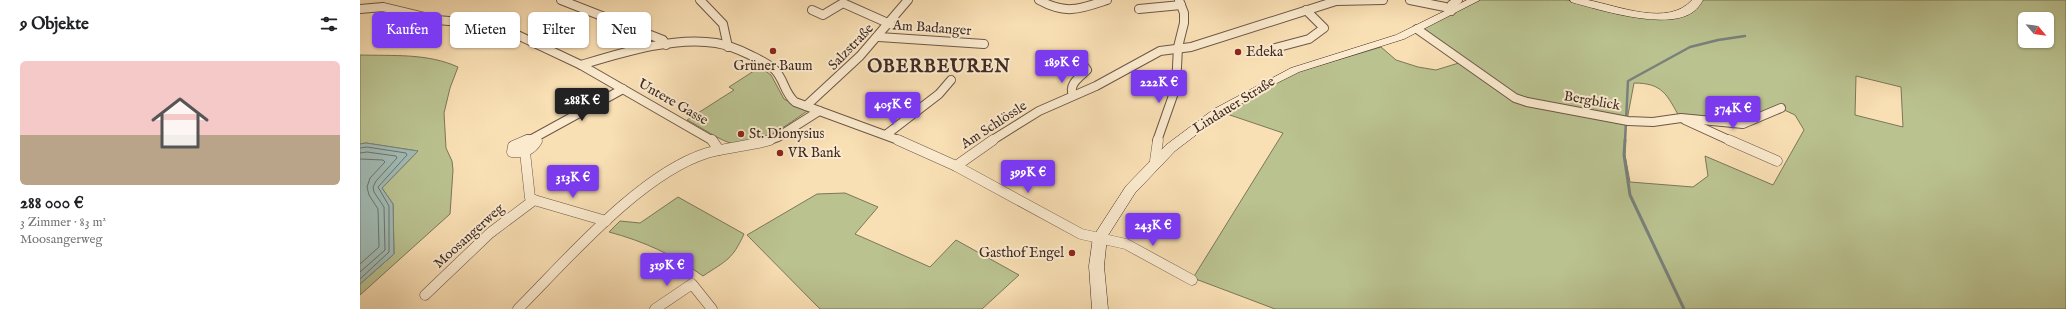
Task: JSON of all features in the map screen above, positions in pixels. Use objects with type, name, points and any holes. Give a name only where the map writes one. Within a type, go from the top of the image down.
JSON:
[{"type":"main road","name":"Lindauer Straße","points":[[1100,309],[1096,272],[1099,238],[1127,193],[1155,161],[1168,149],[1217,115],[1282,76],[1295,70],[1380,44],[1417,29],[1475,0]]},
{"type":"main road","points":[[1575,0],[1627,13],[1663,16],[1687,12],[1694,7],[1698,0]]},
{"type":"street","points":[[700,0],[723,22],[728,32],[728,46]]},
{"type":"street","name":"Salzstraße","points":[[806,106],[846,72],[879,37],[908,0]]},
{"type":"street","points":[[1039,0],[1050,7],[1061,11],[1073,10],[1107,0]]},
{"type":"street","name":"Am Schlössle","points":[[956,166],[1009,128],[1073,95],[1096,86],[1160,51],[1191,46],[1336,1],[1383,0]]},
{"type":"street","points":[[1410,0],[1445,7],[1451,11],[1451,6],[1458,0]]},
{"type":"street","points":[[566,1],[663,40],[666,45]]},
{"type":"street","points":[[812,10],[823,15],[843,3],[863,14],[890,24]]},
{"type":"street","points":[[1139,9],[1180,3],[1184,13],[1184,23],[1178,48],[1176,87],[1158,136],[1155,161]]},
{"type":"street","name":"Untere Gasse","points":[[361,7],[383,7],[437,20],[496,26],[581,64],[714,141],[719,150]]},
{"type":"street","points":[[1275,48],[1321,33],[1324,28],[1306,10]]},
{"type":"street","name":"Bergblick","points":[[1417,29],[1515,98],[1541,106],[1626,121],[1653,122],[1681,118],[1743,124],[1781,108]]},
{"type":"street","name":"Am Badanger","points":[[879,37],[984,44]]},
{"type":"street","points":[[581,64],[614,55],[666,45],[711,42],[728,46],[754,57],[775,70],[782,81],[787,96],[806,106],[887,134],[956,166],[1081,234],[1126,244],[1192,280]]},
{"type":"street","points":[[1072,63],[1084,66],[1087,70],[1072,85],[1071,90],[1073,95]]},
{"type":"street","points":[[887,134],[939,94],[951,80]]},
{"type":"street","points":[[532,139],[537,143],[533,148],[525,152],[514,153],[511,148],[520,141],[532,139],[623,89]]},
{"type":"street","points":[[518,309],[606,221],[648,185],[669,171],[707,153],[760,144],[778,137],[820,111]]},
{"type":"street","points":[[1681,118],[1777,161]]},
{"type":"street","points":[[525,152],[530,198],[606,221]]},
{"type":"street","name":"Moosangerweg","points":[[425,295],[466,254],[520,209],[534,200]]},
{"type":"street","points":[[655,309],[692,284],[712,309]]},
{"type":"green space","points":[[1480,0],[1566,0],[1618,12],[1660,19],[1678,18],[1693,12],[1702,0],[2066,0],[2066,309],[1275,309],[1193,278],[1283,133],[1224,113],[1283,78],[1297,72],[1381,47],[1396,60],[1418,67],[1436,70],[1462,62],[1514,98],[1526,103],[1626,122],[1625,155],[1630,182],[1693,187],[1708,176],[1705,156],[1773,185],[1804,130],[1795,115],[1780,108],[1742,123],[1680,118],[1663,92],[1652,85],[1644,84],[1634,83],[1627,120],[1527,102],[1516,97],[1420,30]],"holes":[[[1856,76],[1901,87],[1903,127],[1855,115]]]},
{"type":"green space","points":[[360,55],[422,57],[434,59],[458,67],[450,88],[444,113],[446,148],[452,161],[453,170],[450,214],[360,295],[360,284],[394,254],[393,204],[382,188],[418,151],[366,143],[360,144]]},
{"type":"green space","points":[[760,67],[771,75],[784,99],[807,111],[773,134],[753,142],[743,144],[729,143],[710,134],[687,120],[734,90],[729,87]]},
{"type":"green space","points":[[845,193],[878,207],[855,234],[930,267],[956,240],[1019,275],[982,309],[820,309],[747,235],[817,194]]},
{"type":"green space","points":[[678,197],[744,234],[736,249],[728,259],[703,276],[669,255],[634,240],[609,232],[620,221],[640,223]]},
{"type":"water","points":[[366,143],[418,151],[382,188],[393,204],[394,254],[360,284],[360,144]]},
{"type":"waterway","points":[[1625,141],[1628,81],[1690,47],[1718,40],[1745,36]]},
{"type":"waterway","points":[[1625,140],[1624,155],[1630,195],[1684,309]]},
{"type":"place","name":"Grüner Baum","points":[[773,51]]},
{"type":"place","name":"Edeka","points":[[1238,52]]},
{"type":"place","name":"St. Dionysius","points":[[741,134]]},
{"type":"place","name":"VR Bank","points":[[780,153]]},
{"type":"place","name":"Gasthof Engel","points":[[1072,253]]},
{"type":"district","name":"OBERBEUREN","points":[[939,67]]}]
